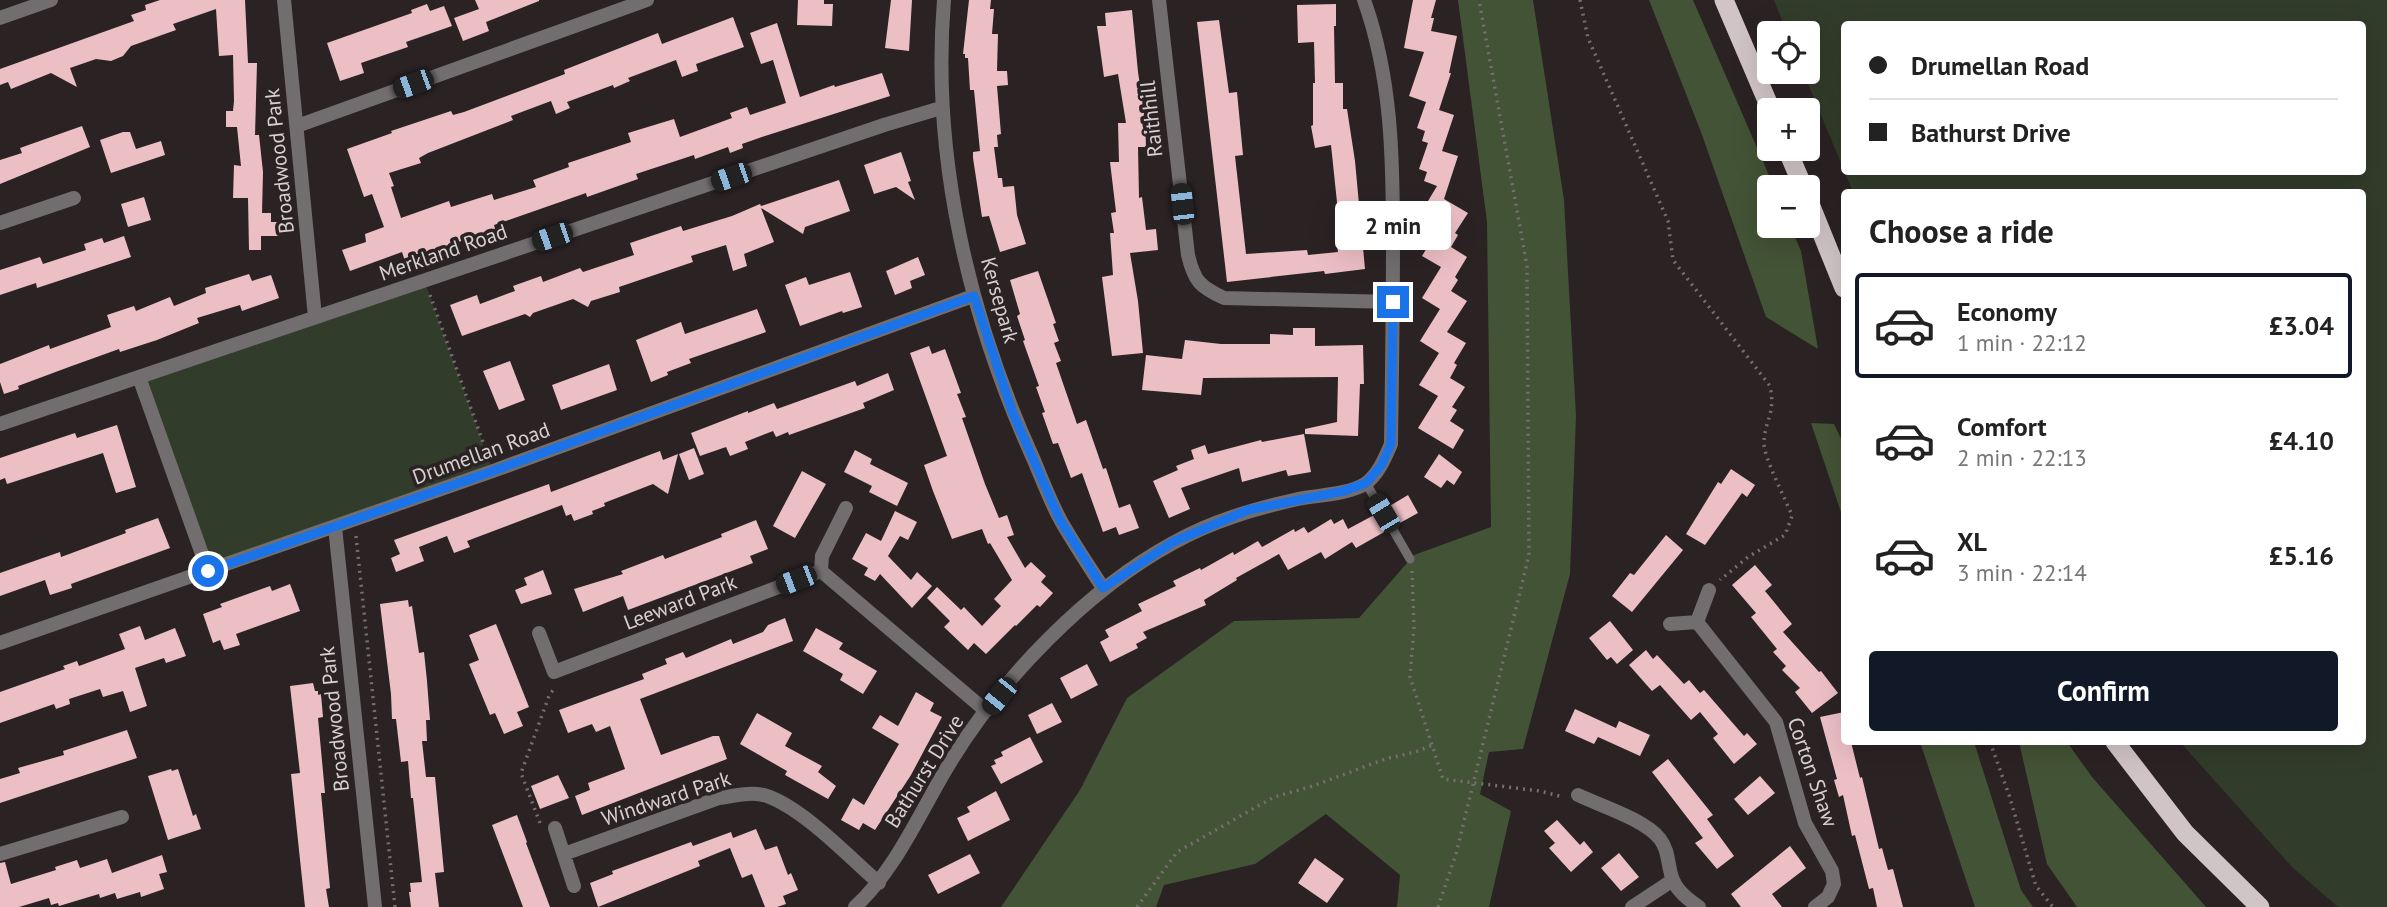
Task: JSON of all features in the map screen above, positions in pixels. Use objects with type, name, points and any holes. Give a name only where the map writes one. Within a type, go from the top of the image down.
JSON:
[{"type":"highway","points":[[1724,0],[1766,98]]},
{"type":"highway","points":[[1820,229],[1841,281]]},
{"type":"highway","points":[[2117,745],[2185,833],[2260,907]]},
{"type":"street","points":[[0,18],[51,0]]},
{"type":"street","name":"Broadwood Park","points":[[284,0],[315,317]]},
{"type":"street","points":[[297,126],[647,0]]},
{"type":"street","name":"Kersepark","points":[[943,0],[941,108],[955,202],[974,296],[1012,411],[1060,520],[1103,588]]},
{"type":"street","name":"Raithhill","points":[[1159,0],[1188,255],[1193,276],[1206,290],[1224,298],[1393,302]]},
{"type":"street","points":[[1364,0],[1387,93],[1393,160],[1391,444],[1381,466],[1366,483]]},
{"type":"street","name":"Merkland Road","points":[[0,424],[871,129],[941,108]]},
{"type":"street","points":[[0,223],[74,198]]},
{"type":"street","name":"Drumellan Road","points":[[0,643],[493,471],[974,296]]},
{"type":"street","points":[[139,377],[208,571]]},
{"type":"street","name":"Bathurst Drive","points":[[855,907],[879,883],[918,821],[951,760],[986,711],[1024,665],[1103,588],[1173,542],[1248,510],[1344,491],[1366,483]]},
{"type":"street","points":[[846,508],[822,556],[821,571],[986,711]]},
{"type":"street","name":"Broadwood Park","points":[[335,527],[375,907]]},
{"type":"street","name":"Leeward Park","points":[[556,677],[821,571]]},
{"type":"street","points":[[1670,624],[1697,622],[1709,590]]},
{"type":"street","name":"Corton Shaw","points":[[1697,622],[1776,722],[1805,823],[1832,871],[1834,884],[1828,897],[1815,907]]},
{"type":"street","points":[[539,633],[556,677]]},
{"type":"street","name":"Windward Park","points":[[564,854],[719,798],[744,794],[766,796],[791,808],[879,883]]},
{"type":"street","points":[[1578,795],[1647,827],[1660,839],[1669,856],[1673,880],[1686,898],[1699,907]]},
{"type":"street","points":[[0,854],[122,817]]},
{"type":"street","points":[[555,828],[575,886]]},
{"type":"street","points":[[1632,907],[1673,880]]},
{"type":"lane","points":[[1366,483],[1410,559]]},
{"type":"path","points":[[1438,907],[1457,854],[1529,555],[1527,267],[1479,0]]},
{"type":"path","points":[[1580,0],[1588,38],[1668,220],[1673,260],[1770,386],[1773,399],[1764,442],[1792,516],[1785,535],[1748,557],[1709,590]]},
{"type":"path","points":[[424,281],[493,471]]},
{"type":"path","points":[[354,520],[395,907]]},
{"type":"path","points":[[1410,559],[1414,603],[1410,677],[1443,779],[1540,791],[1567,798],[1578,795]]},
{"type":"path","points":[[555,828],[541,825],[521,773],[556,677]]},
{"type":"path","points":[[1137,907],[1177,852],[1274,797],[1433,745]]},
{"type":"path","points":[[1991,745],[2036,886],[2053,907]]},
{"type":"green space","points":[[1458,0],[1533,0],[1564,200],[1576,416],[1570,574],[1523,749],[1489,752],[1480,794],[1511,811],[1489,907],[1397,907],[1400,875],[1326,814],[1255,864],[1164,885],[1156,907],[1001,907],[1080,790],[1127,698],[1234,621],[1359,618],[1414,555],[1491,527],[1487,222]]},
{"type":"green space","points":[[1649,0],[1693,0],[1757,148],[1757,161],[1763,161],[1769,175],[1757,175],[1757,238],[1795,238],[1801,251],[1818,349],[1766,317],[1701,132]]},
{"type":"green space","points":[[1774,0],[2387,0],[2387,907],[2338,907],[2292,867],[2183,745],[2366,745],[2366,189],[1852,189],[1846,175],[2366,175],[2366,21],[1841,21],[1841,163],[1820,113],[1820,98],[1814,98],[1808,84],[1820,84],[1820,21],[1782,21]]},
{"type":"green space","points":[[424,280],[493,471],[208,571],[139,377]]},
{"type":"green space","points":[[1811,423],[1834,424],[1841,439],[1841,512]]},
{"type":"green space","points":[[1921,745],[1975,745],[2021,890],[2033,907],[1975,907]]},
{"type":"green space","points":[[2020,745],[2069,745],[2092,777],[2206,907],[2077,907],[2047,864]]},
{"type":"building","points":[[160,0],[245,0],[248,63],[257,63],[255,135],[259,135],[263,172],[262,213],[271,213],[271,222],[278,222],[279,236],[261,236],[261,250],[249,250],[248,198],[233,198],[234,165],[241,166],[237,127],[226,127],[226,111],[233,111],[234,101],[233,55],[219,56],[216,9],[173,24],[176,30],[131,46],[123,56],[111,61],[96,59],[70,68],[77,87],[51,73],[11,89],[8,82],[0,85],[0,69],[134,21],[131,15],[146,10],[145,5]]},
{"type":"building","points":[[475,0],[539,1],[486,22],[489,31],[463,41],[454,18],[479,9]]},
{"type":"building","points":[[798,0],[824,0],[824,4],[833,4],[832,26],[797,25]]},
{"type":"building","points":[[891,0],[912,0],[909,51],[885,48]]},
{"type":"building","points":[[969,0],[991,0],[990,9],[994,9],[992,34],[998,34],[997,71],[1007,71],[1008,85],[997,86],[1001,134],[997,135],[998,147],[994,147],[998,178],[1002,178],[1003,187],[1014,186],[1017,215],[1026,244],[1000,252],[989,216],[982,217],[973,158],[973,152],[980,151],[974,90],[970,90],[968,58],[963,54]]},
{"type":"building","points":[[1413,0],[1436,0],[1431,31],[1457,36],[1451,73],[1439,110],[1454,115],[1442,151],[1458,156],[1444,199],[1468,213],[1455,233],[1458,235],[1451,247],[1467,257],[1455,277],[1458,280],[1451,291],[1467,301],[1447,332],[1466,343],[1454,363],[1457,365],[1450,378],[1465,387],[1452,407],[1457,410],[1450,421],[1464,430],[1453,449],[1418,428],[1438,396],[1419,385],[1439,353],[1420,341],[1440,309],[1422,298],[1441,267],[1422,256],[1442,223],[1422,211],[1437,186],[1424,181],[1427,172],[1419,169],[1428,143],[1422,141],[1425,131],[1417,128],[1426,102],[1409,96],[1424,52],[1404,48]]},
{"type":"building","points":[[427,4],[430,11],[444,6],[452,26],[406,42],[408,47],[361,63],[364,73],[340,81],[327,43],[412,13],[411,10]]},
{"type":"building","points":[[1336,4],[1335,83],[1343,83],[1343,109],[1347,109],[1355,161],[1365,269],[1227,282],[1197,22],[1219,20],[1229,93],[1237,92],[1243,155],[1235,156],[1246,254],[1307,250],[1308,255],[1338,252],[1335,231],[1340,231],[1331,145],[1315,148],[1311,126],[1315,83],[1314,42],[1298,43],[1297,5]]},
{"type":"building","points":[[1132,10],[1145,119],[1146,147],[1138,147],[1139,198],[1142,197],[1146,230],[1156,229],[1158,250],[1130,253],[1143,353],[1112,356],[1102,277],[1113,275],[1110,233],[1114,233],[1111,213],[1116,212],[1110,162],[1119,162],[1118,123],[1126,123],[1118,74],[1104,77],[1097,26],[1106,26],[1105,13]]},
{"type":"building","points":[[733,17],[744,47],[696,64],[698,71],[682,77],[676,60],[628,78],[630,81],[614,88],[613,85],[567,102],[570,108],[556,114],[551,101],[511,116],[513,120],[428,153],[419,158],[421,163],[389,173],[401,218],[449,201],[451,207],[492,194],[494,200],[536,187],[533,180],[569,167],[568,163],[631,142],[628,133],[674,119],[680,137],[732,118],[730,113],[747,107],[750,115],[786,103],[773,60],[761,64],[750,33],[777,23],[800,97],[882,73],[890,96],[742,144],[743,148],[730,153],[728,147],[695,159],[694,155],[636,174],[638,179],[587,197],[586,193],[494,225],[495,229],[405,261],[402,252],[350,271],[342,250],[366,242],[365,234],[384,227],[372,194],[364,197],[347,149],[451,111],[453,115],[464,112],[565,74],[564,70],[658,33],[662,44]]},
{"type":"building","points":[[82,126],[90,147],[0,184],[0,160],[22,153],[20,148]]},
{"type":"building","points":[[130,132],[136,149],[161,141],[165,155],[111,173],[100,140]]},
{"type":"building","points":[[901,152],[915,200],[896,187],[874,194],[864,165]]},
{"type":"building","points":[[839,180],[850,211],[805,227],[803,234],[761,208],[774,242],[744,254],[747,266],[733,271],[726,245],[691,256],[693,262],[619,287],[620,292],[591,301],[588,307],[573,299],[533,313],[530,317],[525,314],[462,336],[450,305],[477,295],[480,304],[515,291],[513,286],[541,276],[543,282],[580,268],[583,272],[634,255],[630,243],[681,226],[683,231]]},
{"type":"building","points":[[144,197],[151,220],[128,227],[121,204]]},
{"type":"building","points":[[124,236],[131,257],[37,288],[36,283],[0,295],[0,270],[40,257],[43,264],[86,250],[84,244],[102,238],[104,243]]},
{"type":"building","points":[[918,257],[925,275],[910,281],[912,288],[895,295],[886,271]]},
{"type":"building","points":[[1038,271],[1056,323],[1053,324],[1059,341],[1054,343],[1061,361],[1056,363],[1077,424],[1086,420],[1119,508],[1130,504],[1139,528],[1119,535],[1116,527],[1103,532],[1082,473],[1071,478],[1058,443],[1053,444],[1042,413],[1045,412],[1036,387],[1039,386],[1023,341],[1025,340],[1017,316],[1020,314],[1010,280]]},
{"type":"building","points":[[850,272],[862,307],[800,326],[785,285],[806,277],[809,285]]},
{"type":"building","points":[[249,274],[252,281],[271,275],[279,298],[242,311],[240,305],[197,318],[199,323],[157,340],[120,352],[119,349],[18,386],[19,389],[4,394],[0,382],[0,364],[49,345],[50,349],[111,327],[107,315],[134,306],[136,311],[170,297],[174,306],[206,293],[205,288]]},
{"type":"building","points":[[757,309],[766,332],[689,359],[691,363],[667,372],[668,375],[651,382],[636,340],[681,322],[685,334]]},
{"type":"building","points":[[1293,328],[1315,328],[1315,346],[1363,345],[1364,384],[1360,384],[1358,436],[1305,434],[1305,429],[1337,422],[1338,377],[1203,378],[1201,395],[1142,390],[1146,355],[1182,359],[1185,340],[1221,344],[1270,344],[1270,334],[1293,335]]},
{"type":"building","points":[[929,346],[932,354],[945,349],[961,393],[957,394],[966,417],[962,418],[985,484],[999,518],[1007,515],[1014,535],[1007,537],[1025,568],[1031,562],[1046,576],[1041,582],[1053,593],[986,654],[974,643],[968,650],[944,627],[950,621],[927,598],[937,587],[961,610],[964,607],[982,626],[1001,606],[994,599],[1012,580],[990,543],[988,544],[982,529],[952,539],[933,491],[924,465],[947,456],[910,353]]},
{"type":"building","points":[[510,361],[525,400],[499,410],[483,371]]},
{"type":"building","points":[[609,364],[617,390],[561,410],[552,385]]},
{"type":"building","points":[[888,373],[894,390],[863,403],[865,408],[789,435],[788,432],[776,437],[773,431],[745,442],[748,449],[730,456],[726,447],[700,456],[691,433],[774,403],[777,409],[855,381],[857,386]]},
{"type":"building","points":[[117,425],[136,487],[116,493],[103,453],[7,484],[5,478],[0,480],[0,458],[75,433],[77,438]]},
{"type":"building","points":[[1304,434],[1311,472],[1288,476],[1286,470],[1242,482],[1239,468],[1181,488],[1190,509],[1169,518],[1153,481],[1178,470],[1176,466],[1194,459],[1191,450],[1205,445],[1208,454],[1261,440],[1262,442]]},
{"type":"building","points":[[694,448],[704,474],[689,480],[679,454]]},
{"type":"building","points":[[855,450],[872,459],[870,464],[908,483],[897,506],[869,492],[872,486],[844,472]]},
{"type":"building","points":[[660,451],[663,460],[678,454],[668,494],[653,484],[604,503],[605,506],[592,511],[593,514],[574,521],[571,514],[566,516],[562,505],[467,541],[470,547],[454,553],[447,536],[419,547],[424,561],[396,572],[391,558],[400,554],[394,540],[549,484],[551,492]]},
{"type":"building","points":[[1439,454],[1462,472],[1454,485],[1447,480],[1441,488],[1424,477]]},
{"type":"building","points":[[1731,469],[1755,485],[1747,497],[1742,493],[1705,545],[1686,534],[1718,482],[1721,484]]},
{"type":"building","points":[[802,471],[826,484],[795,538],[773,526]]},
{"type":"building","points":[[1408,495],[1418,513],[1398,524],[1388,507]]},
{"type":"building","points":[[895,511],[917,522],[908,540],[900,536],[888,556],[911,580],[917,572],[932,586],[912,608],[880,574],[875,581],[864,575],[868,568],[852,559],[866,533],[881,541]]},
{"type":"building","points":[[1376,514],[1386,531],[1356,548],[1352,542],[1325,559],[1321,552],[1288,570],[1279,554],[1204,600],[1206,605],[1143,632],[1147,638],[1136,644],[1138,648],[1110,662],[1100,642],[1109,637],[1105,630],[1142,611],[1138,604],[1176,586],[1173,581],[1200,568],[1201,570],[1233,552],[1234,555],[1258,541],[1262,547],[1294,529],[1295,532],[1304,527],[1308,533],[1331,519],[1334,524],[1343,519],[1348,529]]},
{"type":"building","points":[[158,518],[170,548],[71,584],[72,588],[50,595],[45,580],[0,596],[0,573],[60,552],[61,557]]},
{"type":"building","points":[[756,520],[768,549],[750,556],[753,563],[628,610],[623,596],[583,612],[574,589],[623,574],[621,571],[663,555],[665,559],[722,537],[721,534]]},
{"type":"building","points":[[1666,535],[1683,550],[1632,612],[1612,596],[1630,573],[1634,575]]},
{"type":"building","points":[[1755,565],[1772,585],[1765,591],[1792,624],[1783,632],[1819,672],[1821,671],[1838,693],[1812,713],[1795,692],[1800,688],[1782,670],[1786,666],[1773,652],[1777,649],[1751,617],[1756,613],[1732,585]]},
{"type":"building","points":[[543,570],[552,594],[521,604],[515,590],[527,585],[524,578]]},
{"type":"building","points":[[290,584],[300,611],[236,634],[240,645],[224,650],[220,640],[213,643],[203,614],[222,607],[220,604],[270,586],[272,591]]},
{"type":"building","points":[[408,600],[409,607],[412,606],[419,653],[424,652],[427,681],[430,720],[426,720],[427,741],[422,741],[426,777],[435,777],[444,872],[435,873],[439,907],[411,907],[409,892],[410,883],[422,882],[408,761],[401,762],[396,719],[392,719],[380,604]]},
{"type":"building","points":[[785,618],[793,641],[640,699],[661,755],[719,736],[727,759],[582,815],[575,796],[590,790],[588,783],[625,769],[610,726],[596,732],[592,724],[568,733],[559,710],[644,679],[642,674],[667,664],[665,659],[683,652],[686,658],[731,639],[733,644],[763,632],[768,625]]},
{"type":"building","points":[[1610,621],[1633,650],[1617,664],[1611,657],[1607,660],[1589,638]]},
{"type":"building","points":[[496,624],[529,707],[517,712],[523,726],[504,734],[495,713],[490,715],[469,664],[479,660],[469,635]]},
{"type":"building","points":[[140,626],[145,640],[175,628],[186,656],[166,663],[164,658],[135,668],[147,706],[130,712],[123,691],[103,697],[100,689],[69,699],[70,704],[56,709],[54,704],[0,723],[0,692],[65,669],[63,666],[77,661],[79,666],[125,649],[119,634]]},
{"type":"building","points":[[816,628],[843,643],[839,649],[877,671],[863,694],[840,680],[843,674],[803,651]]},
{"type":"building","points":[[1646,650],[1653,659],[1657,655],[1684,684],[1689,680],[1700,693],[1704,690],[1744,736],[1747,733],[1757,744],[1734,764],[1713,738],[1718,734],[1700,712],[1691,720],[1660,685],[1652,691],[1629,665]]},
{"type":"building","points":[[1087,664],[1098,685],[1071,699],[1060,678]]},
{"type":"building","points":[[313,683],[315,691],[318,691],[318,695],[321,694],[323,717],[318,718],[325,793],[321,793],[330,888],[326,889],[329,907],[305,907],[291,774],[300,773],[290,686]]},
{"type":"building","points":[[916,692],[934,703],[930,711],[942,717],[911,775],[875,830],[863,823],[859,830],[841,820],[853,798],[864,805],[899,744],[872,728],[880,715],[898,726]]},
{"type":"building","points":[[1052,703],[1062,722],[1037,734],[1028,715]]},
{"type":"building","points":[[1575,709],[1616,728],[1619,721],[1650,735],[1640,756],[1598,737],[1594,744],[1565,731]]},
{"type":"building","points":[[757,713],[792,733],[785,746],[822,766],[818,772],[836,786],[828,799],[785,775],[787,771],[740,744]]},
{"type":"building","points":[[1841,713],[1841,745],[1852,745],[1879,849],[1882,848],[1888,870],[1893,869],[1903,907],[1877,907],[1873,888],[1869,889],[1855,835],[1852,836],[1843,795],[1839,797],[1834,780],[1837,779],[1820,717]]},
{"type":"building","points":[[127,730],[137,758],[0,803],[0,779],[20,773],[18,768],[64,755],[63,751]]},
{"type":"building","points":[[1030,737],[1043,762],[1001,784],[991,766],[996,764],[994,760],[1003,756],[1001,752]]},
{"type":"building","points":[[1668,759],[1713,815],[1707,819],[1734,856],[1717,869],[1695,843],[1703,838],[1652,772]]},
{"type":"building","points":[[178,769],[193,816],[196,814],[201,829],[168,840],[148,776]]},
{"type":"building","points":[[558,775],[569,798],[540,809],[531,786]]},
{"type":"building","points":[[1760,776],[1775,793],[1748,815],[1734,799]]},
{"type":"building","points":[[996,791],[1010,820],[968,841],[957,818],[970,812],[967,807]]},
{"type":"building","points":[[517,815],[550,907],[523,907],[492,825]]},
{"type":"building","points":[[1557,820],[1580,845],[1584,841],[1593,852],[1571,872],[1549,848],[1555,843],[1544,831]]},
{"type":"building","points":[[756,829],[765,850],[777,846],[788,875],[791,873],[798,890],[783,896],[786,904],[765,907],[752,874],[742,878],[730,848],[698,861],[700,866],[598,907],[590,883],[613,874],[612,871],[691,842],[693,846],[731,832],[733,838]]},
{"type":"building","points":[[1790,846],[1806,868],[1772,894],[1782,907],[1741,907],[1731,894]]},
{"type":"building","points":[[1619,853],[1639,877],[1621,891],[1601,868]]},
{"type":"building","points":[[970,854],[980,873],[938,894],[928,875]]},
{"type":"building","points":[[162,855],[167,872],[159,874],[164,889],[141,897],[140,892],[117,899],[115,893],[100,898],[99,894],[59,906],[58,903],[51,905],[49,898],[19,907],[0,907],[0,863],[5,862],[11,884],[56,870],[55,867],[77,860],[80,868],[107,859],[112,873]]},
{"type":"building","points":[[1315,858],[1344,879],[1327,903],[1298,883]]},
{"type":"route","points":[[208,571],[493,471],[974,296],[1012,411],[1060,520],[1103,588],[1173,542],[1248,510],[1344,491],[1366,483],[1381,466],[1391,444],[1393,302]]}]
